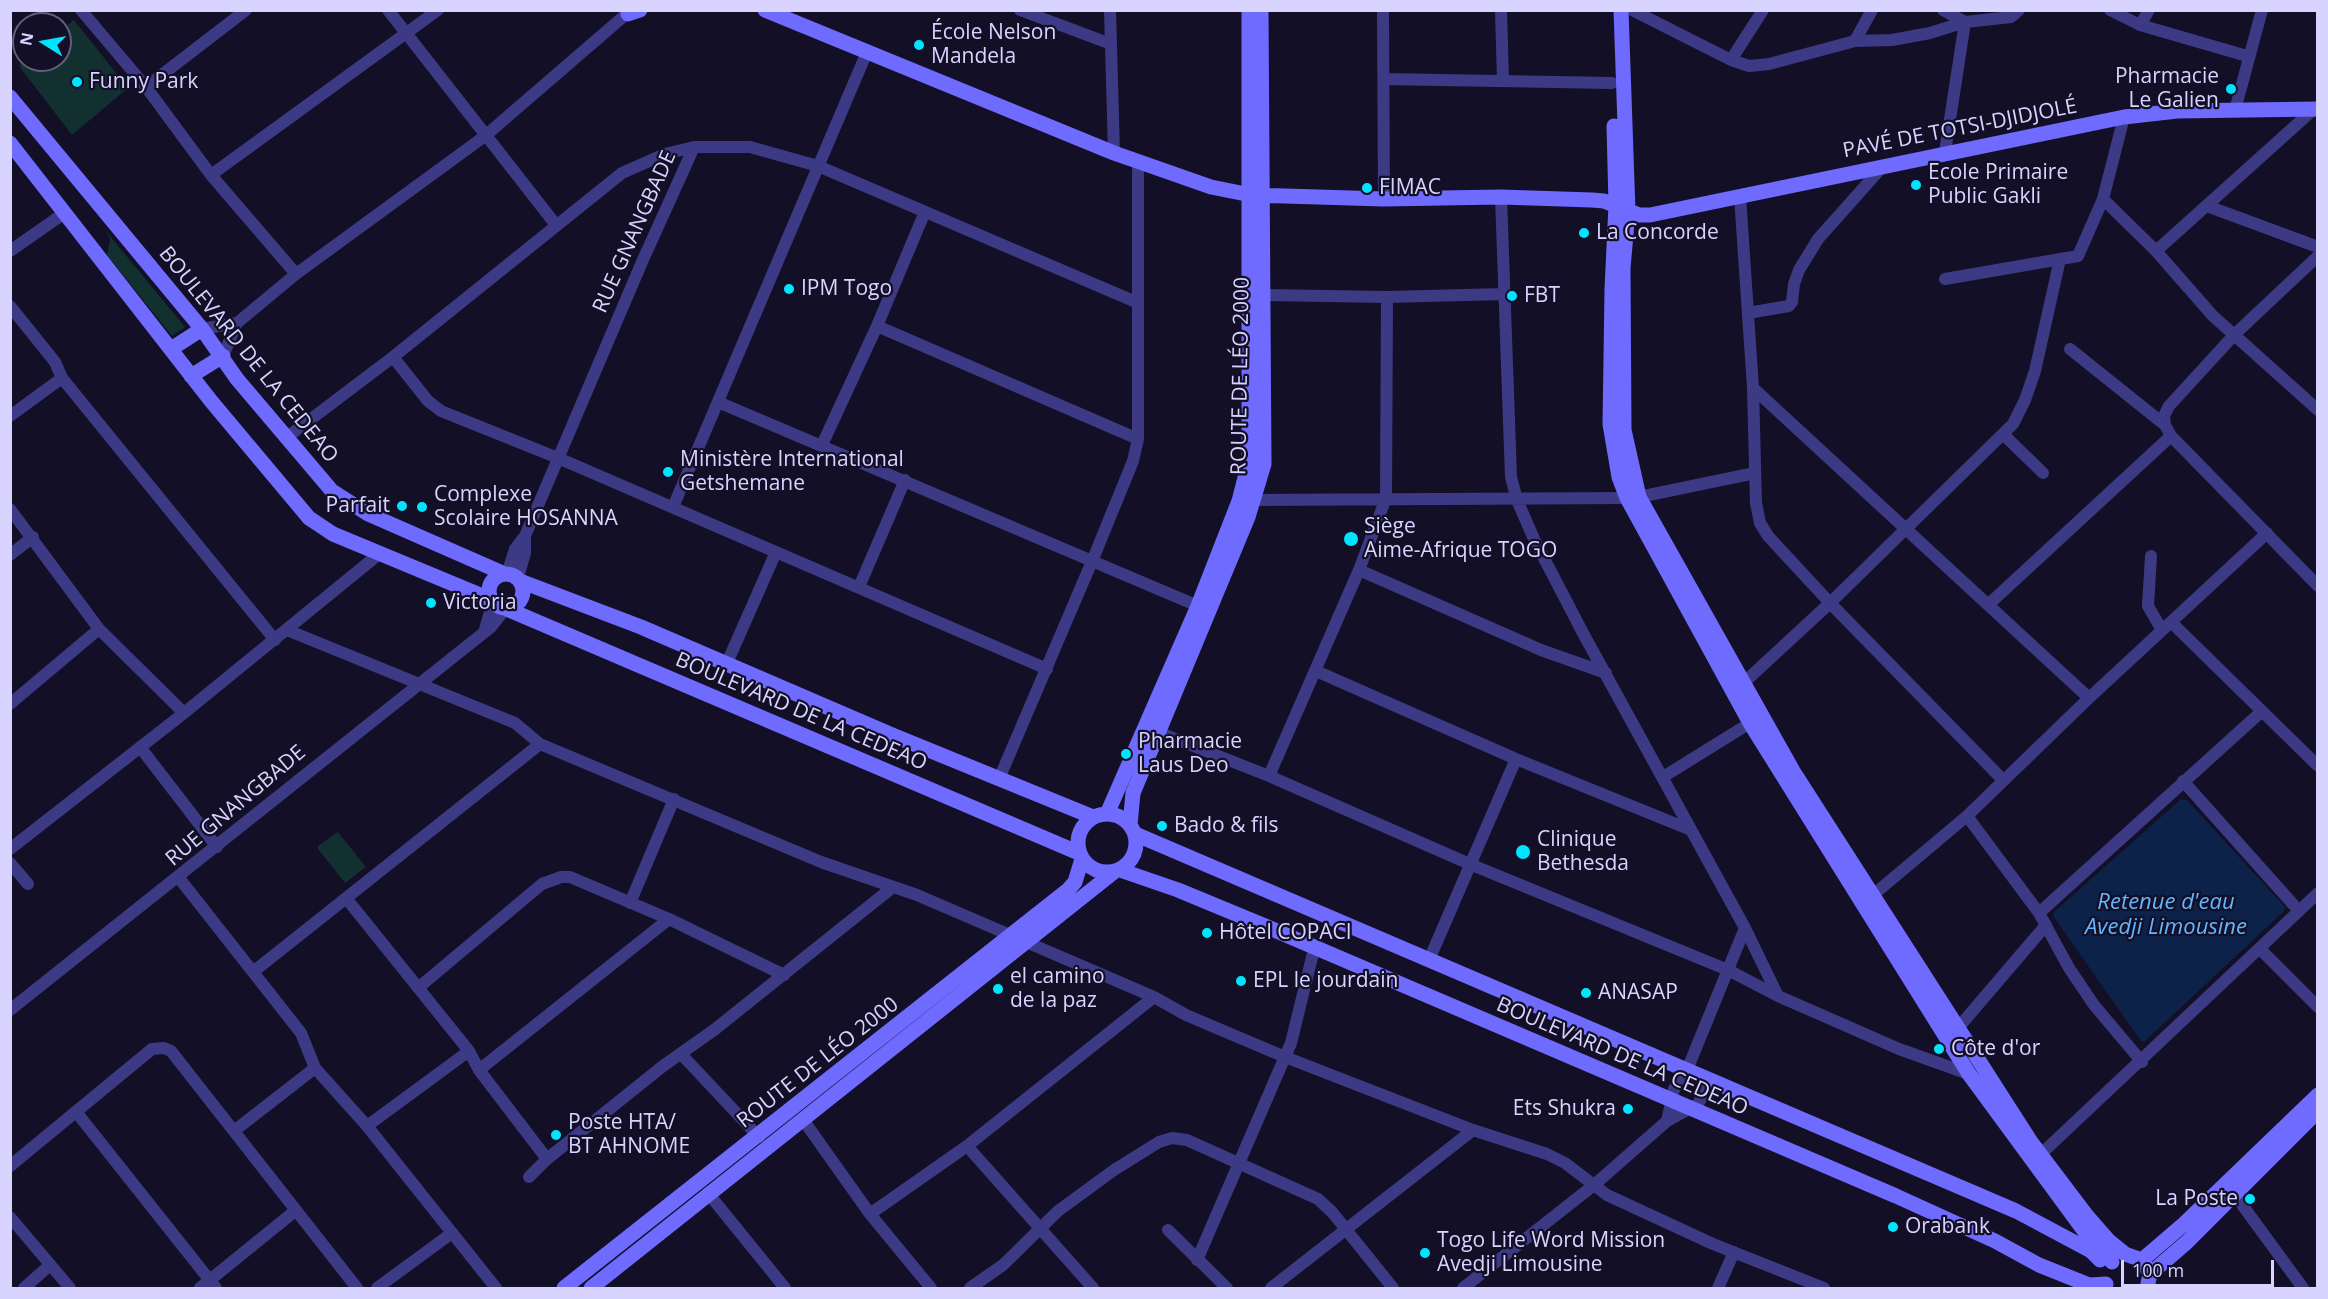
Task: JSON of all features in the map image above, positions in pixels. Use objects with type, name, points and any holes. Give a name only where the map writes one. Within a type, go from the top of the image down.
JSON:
[{"type":"main road","name":"PAVÉ DE TOTSI-DJIDJOLÉ","points":[[765,10],[1113,153],[1211,188],[1258,195],[1384,199],[1501,196],[1592,200],[1650,215],[1945,152],[2124,117],[2177,111],[2316,109]]},
{"type":"main road","name":"ROUTE DE LÉO 2000","points":[[1133,829],[1133,793],[1247,500],[1264,464],[1265,295],[1249,10]]},
{"type":"main road","name":"ROUTE DE LÉO 2000","points":[[1247,500],[1251,440],[1258,195],[1261,10]]},
{"type":"main road","points":[[1610,10],[1612,83],[1622,208]]},
{"type":"main road","points":[[1621,10],[1624,430],[1633,498],[1738,688],[2040,1154],[2094,1224],[2115,1262],[2106,1286]]},
{"type":"main road","name":"BOULEVARD DE LA CEDEAO","points":[[10,97],[202,329],[237,379],[286,438],[332,491],[345,500],[368,514],[512,577],[641,627],[999,779],[1100,816]]},
{"type":"main road","name":"BOULEVARD DE LA CEDEAO","points":[[10,143],[191,376],[309,519],[333,534],[1081,856]]},
{"type":"main road","points":[[171,349],[202,329]]},
{"type":"main road","points":[[191,376],[223,356]]},
{"type":"main road","points":[[512,577],[523,587],[522,599],[513,607],[499,605],[491,583],[512,577]]},
{"type":"main road","name":"ROUTE DE LÉO 2000","points":[[1100,816],[1204,608]]},
{"type":"main road","points":[[1738,688],[1750,723],[1969,1074],[2062,1201],[2115,1262]]},
{"type":"main road","points":[[1100,816],[1124,819],[1133,829],[1136,851],[1132,859],[1117,871],[1096,871],[1081,856],[1080,833],[1100,816]]},
{"type":"main road","name":"BOULEVARD DE LA CEDEAO","points":[[1133,829],[1429,960],[1942,1179],[2045,1226],[2115,1262]]},
{"type":"main road","name":"ROUTE DE LÉO 2000","points":[[564,1288],[759,1137],[1068,890],[1075,882],[1081,856]]},
{"type":"main road","name":"ROUTE DE LÉO 2000","points":[[591,1288],[708,1193],[804,1121],[873,1062],[1117,871]]},
{"type":"main road","name":"BOULEVARD DE LA CEDEAO","points":[[1117,871],[1178,890],[1691,1108],[1995,1240],[2039,1265],[2089,1285],[2106,1286]]},
{"type":"main road","points":[[2115,1262],[2142,1260],[2184,1224],[2318,1095]]},
{"type":"main road","points":[[2148,1285],[2318,1111]]},
{"type":"main road","points":[[2045,1226],[2056,1221],[2062,1201]]},
{"type":"main road","points":[[2142,1260],[2148,1285]]},
{"type":"street","points":[[81,10],[146,87],[212,175],[296,274]]},
{"type":"street","points":[[146,87],[246,10]]},
{"type":"street","points":[[388,10],[556,225]]},
{"type":"street","points":[[212,175],[438,10]]},
{"type":"street","points":[[1020,10],[1111,44]]},
{"type":"street","points":[[1110,10],[1113,153]]},
{"type":"street","points":[[1383,10],[1384,199]]},
{"type":"street","points":[[1501,10],[1503,81]]},
{"type":"street","points":[[1632,10],[1731,60],[1749,66],[1769,64],[1854,42],[1892,40],[1930,33],[1965,22],[2012,17],[2019,10]]},
{"type":"street","points":[[1731,60],[1763,10]]},
{"type":"street","points":[[1854,42],[1872,10]]},
{"type":"street","points":[[1943,10],[1965,22]]},
{"type":"street","points":[[2110,10],[2139,25],[2247,57]]},
{"type":"street","points":[[2139,25],[2149,10]]},
{"type":"street","points":[[2235,110],[2247,57],[2262,10]]},
{"type":"street","points":[[223,356],[237,323],[296,274],[485,135],[633,12]]},
{"type":"street","points":[[1945,152],[1965,22]]},
{"type":"street","points":[[673,507],[867,52]]},
{"type":"street","points":[[1384,79],[1612,83]]},
{"type":"street","points":[[2156,251],[2316,109]]},
{"type":"street","points":[[1945,279],[2078,256],[2103,199],[2124,117]]},
{"type":"street","points":[[286,438],[393,357],[622,173],[664,154],[694,147]]},
{"type":"street","name":"RUE GNANGBADE","points":[[512,577],[525,553],[525,536],[558,458],[694,147],[750,147],[818,166],[924,214],[1136,302]]},
{"type":"street","points":[[999,779],[1093,560],[1133,461],[1138,439],[1140,413],[1136,302],[1138,162]]},
{"type":"street","points":[[1748,312],[1789,306],[1792,302],[1794,284],[1799,270],[1818,239],[1842,209],[1884,165]]},
{"type":"street","points":[[1501,196],[1511,477],[1517,500],[1534,539],[1745,928],[1778,996]]},
{"type":"street","points":[[1740,196],[1753,388],[1755,474],[1760,523],[1768,537],[1830,603],[2003,780]]},
{"type":"street","points":[[2103,199],[2156,251],[2213,316],[2318,410]]},
{"type":"street","points":[[2207,206],[2318,247]]},
{"type":"street","points":[[10,251],[63,214]]},
{"type":"street","points":[[822,445],[877,326],[924,214]]},
{"type":"street","points":[[2168,431],[2164,416],[2169,406],[2235,334],[2318,256]]},
{"type":"street","points":[[1738,688],[1830,603],[2013,424],[2025,400],[2035,371],[2060,259]]},
{"type":"street","points":[[1265,295],[1387,297],[1504,294]]},
{"type":"street","points":[[1269,776],[1359,570],[1386,498],[1387,297]]},
{"type":"street","points":[[10,306],[55,362],[62,378],[275,640]]},
{"type":"street","points":[[202,329],[237,323]]},
{"type":"street","points":[[877,326],[1138,439]]},
{"type":"street","points":[[2070,349],[2168,431],[2318,586]]},
{"type":"street","points":[[393,357],[434,407],[673,507],[1047,669]]},
{"type":"street","points":[[10,416],[62,378]]},
{"type":"street","points":[[1753,388],[2089,698]]},
{"type":"street","points":[[718,402],[1204,608]]},
{"type":"street","points":[[1989,604],[2168,431]]},
{"type":"street","points":[[2003,434],[2043,473]]},
{"type":"street","points":[[1247,500],[1633,498],[1755,474]]},
{"type":"street","points":[[859,587],[905,480]]},
{"type":"street","points":[[10,509],[99,629],[184,713]]},
{"type":"street","points":[[1874,895],[1967,816],[2089,698],[2267,533]]},
{"type":"street","points":[[10,555],[33,537]]},
{"type":"street","points":[[727,663],[776,552]]},
{"type":"street","points":[[10,849],[184,713],[379,554]]},
{"type":"street","points":[[2151,556],[2148,606],[2318,766]]},
{"type":"street","points":[[1359,570],[1541,650],[1606,674]]},
{"type":"street","name":"RUE GNANGBADE","points":[[10,1010],[179,878],[485,629],[499,605]]},
{"type":"street","points":[[10,704],[99,629]]},
{"type":"street","points":[[287,630],[515,723],[540,744],[821,862],[893,887],[1011,934],[1024,943],[1081,964],[1154,997],[1186,1015],[1285,1057],[1473,1130],[1547,1154],[1607,1195],[1734,1252],[1824,1288]]},
{"type":"street","points":[[1316,671],[1516,759],[1691,830]]},
{"type":"street","points":[[2039,913],[2261,712]]},
{"type":"street","points":[[1663,777],[1750,723]]},
{"type":"street","points":[[1158,732],[1269,776],[1472,865],[1728,970],[1778,996],[1899,1049],[1969,1074]]},
{"type":"street","points":[[253,972],[540,744]]},
{"type":"street","points":[[140,747],[217,847]]},
{"type":"street","points":[[1429,960],[1516,759]]},
{"type":"street","points":[[2183,782],[2299,911]]},
{"type":"street","points":[[630,903],[674,799]]},
{"type":"street","points":[[1967,816],[2039,913],[2069,968],[2094,1005],[2142,1062]]},
{"type":"street","points":[[10,863],[28,885]]},
{"type":"street","points":[[418,988],[548,881],[561,877],[570,878],[669,920],[784,975]]},
{"type":"street","points":[[179,878],[301,1033],[315,1068],[367,1126],[496,1288]]},
{"type":"street","points":[[529,1177],[547,1160],[893,887]]},
{"type":"street","points":[[2040,1154],[2142,1062],[2318,893]]},
{"type":"street","points":[[346,898],[469,1051],[479,1070],[547,1160]]},
{"type":"street","points":[[479,1070],[669,920]]},
{"type":"street","points":[[1958,1028],[2046,926]]},
{"type":"street","points":[[1666,1121],[1670,1100],[1679,1078],[1687,1070],[1745,928]]},
{"type":"street","points":[[1197,1260],[1296,1028],[1314,949]]},
{"type":"street","points":[[2260,949],[2318,1007]]},
{"type":"street","points":[[870,1214],[967,1146],[1154,997]]},
{"type":"street","points":[[10,1166],[152,1049],[164,1048],[171,1051],[357,1288]]},
{"type":"street","points":[[367,1126],[469,1051]]},
{"type":"street","points":[[681,1054],[759,1137]]},
{"type":"street","points":[[234,1131],[315,1068]]},
{"type":"street","points":[[1463,1288],[1594,1185],[1666,1121],[1691,1108],[1705,1097],[1712,1080]]},
{"type":"street","points":[[76,1113],[208,1286],[296,1211]]},
{"type":"street","points":[[804,1121],[870,1214],[931,1288]]},
{"type":"street","points":[[1271,1288],[1347,1231],[1473,1130]]},
{"type":"street","points":[[970,1288],[1003,1265],[1058,1211],[1114,1170],[1159,1142],[1172,1137],[1186,1140],[1318,1199],[1393,1288]]},
{"type":"street","points":[[967,1146],[1040,1231],[1093,1288]]},
{"type":"street","points":[[708,1193],[785,1288]]},
{"type":"street","points":[[2235,1195],[2303,1288]]},
{"type":"street","points":[[10,1217],[70,1288]]},
{"type":"street","points":[[1168,1230],[1227,1288]]},
{"type":"street","points":[[377,1288],[452,1233]]},
{"type":"street","points":[[1718,1288],[1734,1252]]},
{"type":"street","points":[[24,1288],[50,1265]]},
{"type":"green space","points":[[74,20],[128,88],[72,135],[24,72],[72,72],[72,22]]},
{"type":"green space","points":[[106,231],[185,327],[172,336],[107,255],[110,239]]},
{"type":"green space","points":[[338,832],[366,867],[345,883],[318,849],[318,846]]},
{"type":"water","name":"Retenue d'eau Avedji Limousine","points":[[2181,799],[2187,800],[2285,907],[2284,911],[2144,1042],[2141,1041],[2053,916],[2054,912]]},
{"type":"place","name":"École Nelson Mandela","points":[[919,45]]},
{"type":"place","name":"Funny Park","points":[[77,82]]},
{"type":"place","name":"Pharmacie Le Galien","points":[[2231,89]]},
{"type":"place","name":"Ecole Primaire Public Gakli","points":[[1916,185]]},
{"type":"place","name":"FIMAC","points":[[1367,188]]},
{"type":"place","name":"La Concorde","points":[[1584,233]]},
{"type":"place","name":"IPM Togo","points":[[789,289]]},
{"type":"place","name":"FBT","points":[[1512,296]]},
{"type":"place","name":"Ministère International Getshemane","points":[[668,472]]},
{"type":"place","name":"Parfait","points":[[402,506]]},
{"type":"place","name":"Complexe Scolaire HOSANNA","points":[[422,507]]},
{"type":"place","name":"Siège Aime-Afrique TOGO","points":[[1351,539]]},
{"type":"place","name":"Victoria","points":[[431,603]]},
{"type":"place","name":"Pharmacie Laus Deo","points":[[1126,754]]},
{"type":"place","name":"Bado & fils","points":[[1162,826]]},
{"type":"place","name":"Clinique Bethesda","points":[[1523,852]]},
{"type":"place","name":"Hôtel COPACI","points":[[1207,933]]},
{"type":"place","name":"EPL le jourdain","points":[[1241,981]]},
{"type":"place","name":"el camino de la paz","points":[[998,989]]},
{"type":"place","name":"ANASAP","points":[[1586,993]]},
{"type":"place","name":"Côte d'or","points":[[1939,1049]]},
{"type":"place","name":"Ets Shukra","points":[[1628,1109]]},
{"type":"place","name":"Poste HTA/ BT AHNOME","points":[[556,1135]]},
{"type":"place","name":"La Poste","points":[[2250,1199]]},
{"type":"place","name":"Orabank","points":[[1893,1227]]},
{"type":"place","name":"Togo Life Word Mission Avedji Limousine","points":[[1425,1253]]}]
